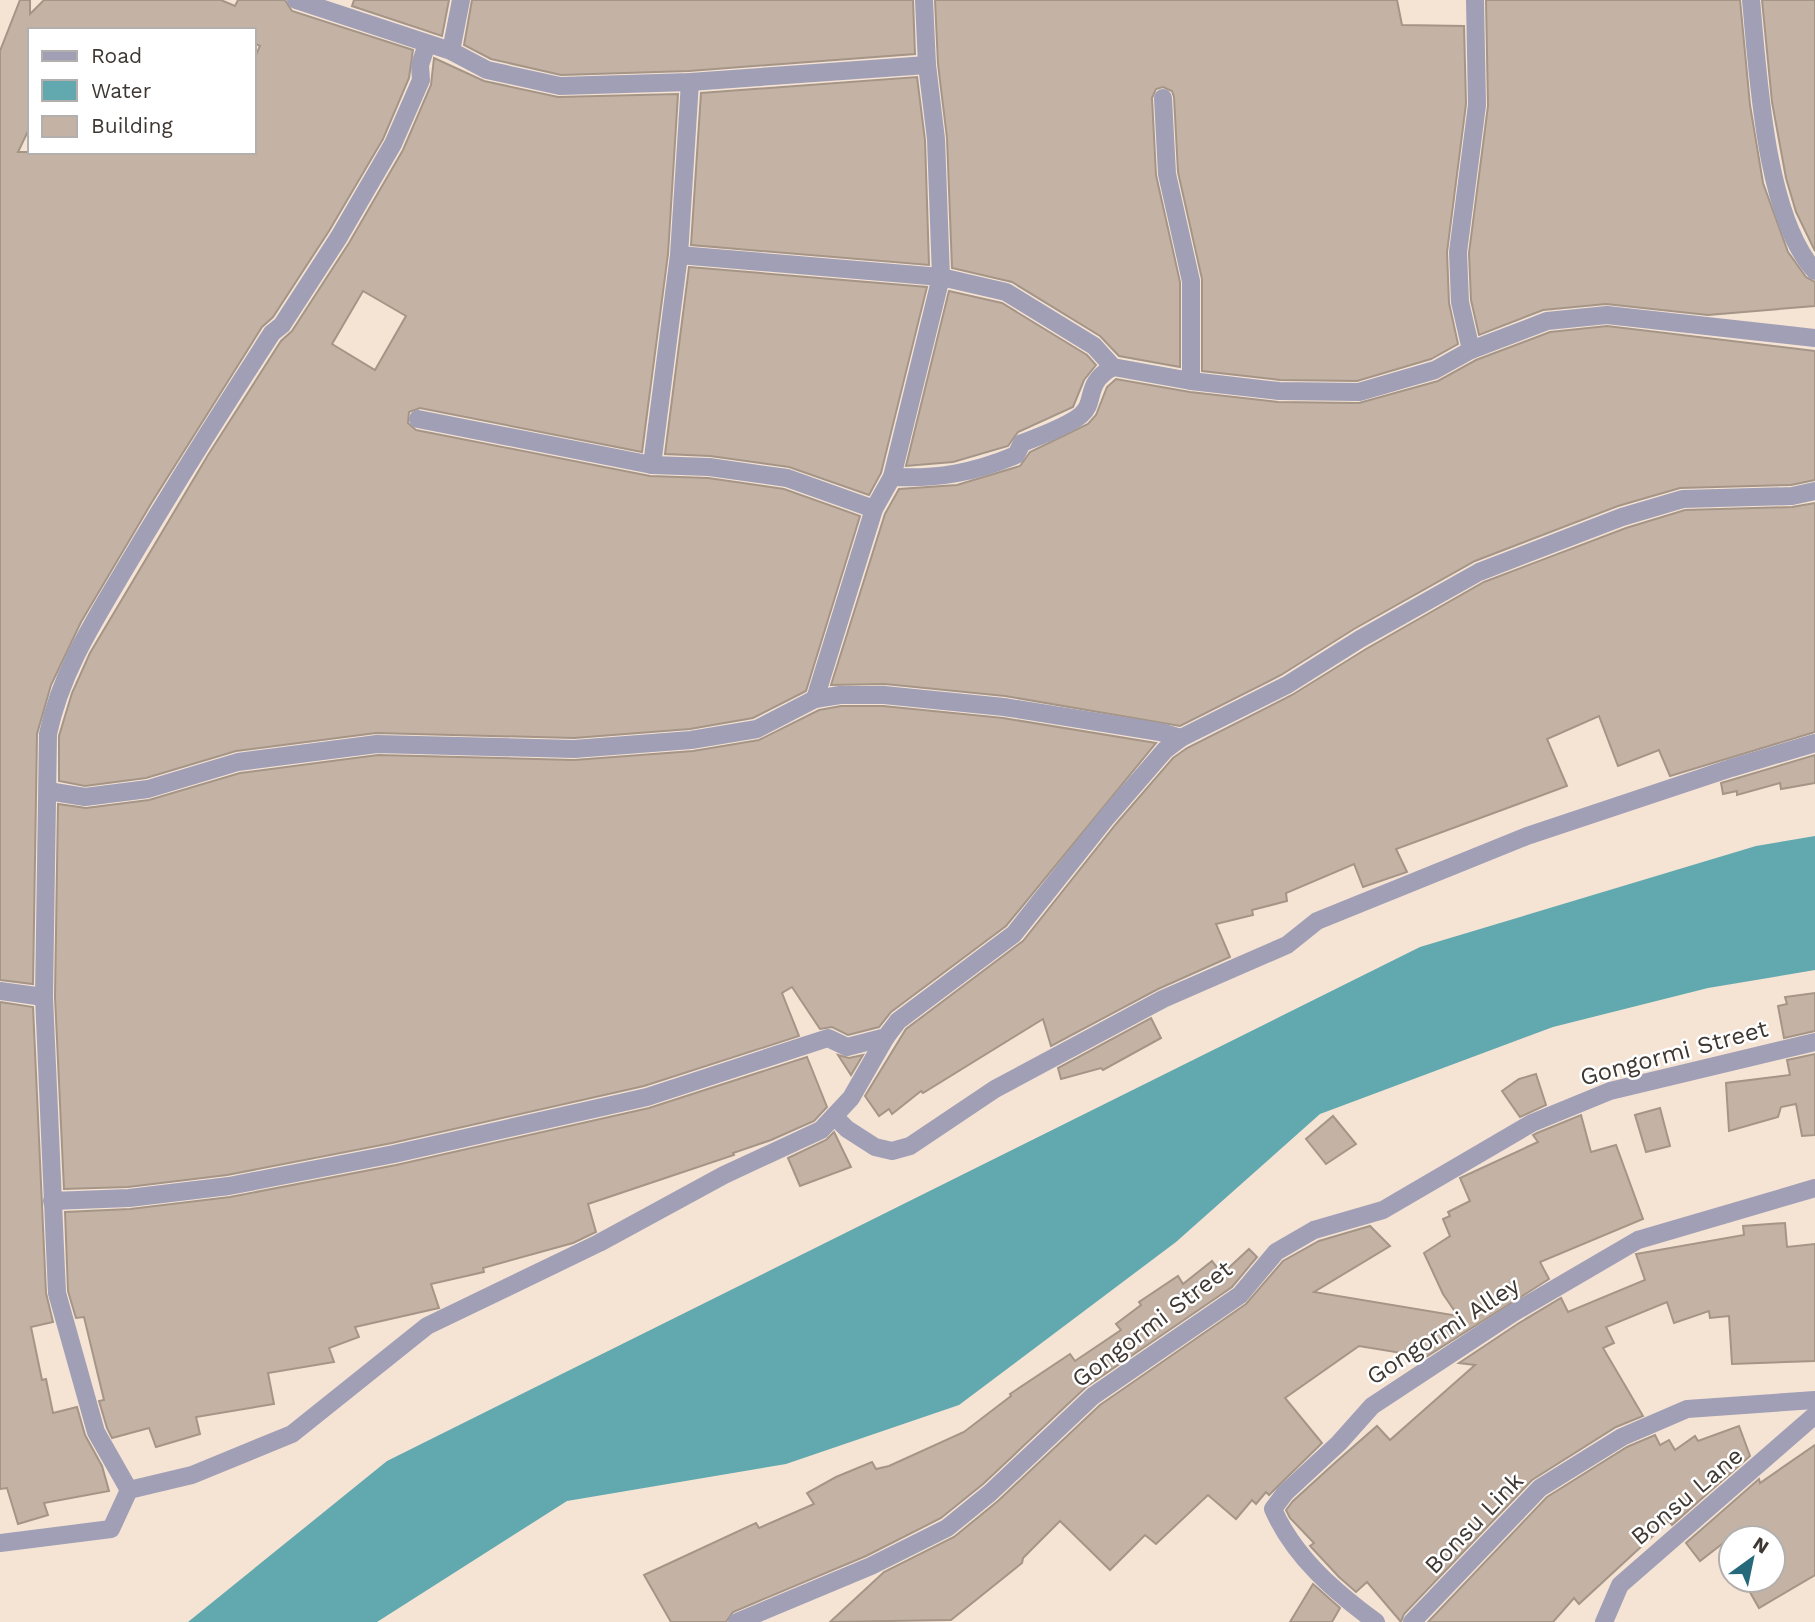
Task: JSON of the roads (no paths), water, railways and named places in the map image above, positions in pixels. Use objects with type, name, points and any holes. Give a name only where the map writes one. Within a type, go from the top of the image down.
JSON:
[{"type":"street","points":[[296,0],[451,51],[487,70],[560,86],[690,82],[927,65]]},
{"type":"street","points":[[451,51],[461,0]]},
{"type":"street","points":[[815,699],[874,509],[892,477],[941,278],[936,138],[927,65],[924,0]]},
{"type":"street","points":[[1471,350],[1460,302],[1458,252],[1477,105],[1475,0]]},
{"type":"street","points":[[1751,0],[1761,98],[1779,197],[1801,256],[1815,271]]},
{"type":"street","points":[[129,1490],[96,1432],[78,1378],[57,1293],[44,997],[48,734],[55,702],[74,655],[223,409],[355,210],[393,144],[421,80],[420,65],[426,44]]},
{"type":"street","points":[[652,465],[679,255],[690,82]]},
{"type":"street","points":[[1163,98],[1167,174],[1191,281],[1191,381]]},
{"type":"street","points":[[679,255],[941,278],[1006,292],[1094,346],[1113,367],[1191,381],[1279,391],[1359,392],[1435,370],[1471,350],[1547,321],[1607,315],[1815,338]]},
{"type":"street","points":[[892,477],[925,478],[980,470],[1016,455],[1022,443],[1055,431],[1082,414],[1098,376],[1113,367]]},
{"type":"street","points":[[418,419],[652,465],[709,467],[787,478],[874,509]]},
{"type":"street","points":[[129,1490],[192,1475],[292,1434],[427,1326],[599,1243],[724,1174],[821,1130],[851,1098],[898,1021],[1014,934],[1107,817],[1165,750],[1181,738],[1287,685],[1360,639],[1479,572],[1622,517],[1683,499],[1792,496],[1815,491]]},
{"type":"street","points":[[48,791],[85,797],[148,789],[238,762],[377,744],[574,749],[691,740],[757,729],[815,699],[840,695],[884,695],[1004,707],[1160,732],[1181,738]]},
{"type":"street","points":[[834,1116],[847,1129],[875,1147],[892,1151],[910,1146],[995,1089],[1163,999],[1287,944],[1317,921],[1527,836],[1815,743]]},
{"type":"street","points":[[0,991],[44,997]]},
{"type":"street","points":[[52,1201],[129,1198],[274,1179],[647,1097],[828,1038],[847,1047],[886,1037]]},
{"type":"street","name":"Gongormi Street","points":[[737,1622],[871,1566],[947,1528],[990,1493],[1093,1396],[1240,1295],[1276,1252],[1314,1230],[1383,1210],[1532,1123],[1610,1091],[1815,1042]]},
{"type":"street","name":"Gongormi Alley","points":[[1376,1622],[1330,1588],[1282,1529],[1273,1509],[1285,1493],[1339,1443],[1372,1406],[1513,1312],[1626,1247],[1651,1236],[1815,1188]]},
{"type":"street","name":"Bonsu Link","points":[[1412,1622],[1540,1488],[1622,1437],[1687,1409],[1815,1400]]},
{"type":"street","name":"Bonsu Lane","points":[[1604,1622],[1620,1585],[1815,1415]]},
{"type":"street","points":[[0,1543],[111,1529],[129,1490]]},
{"type":"water","points":[[1815,836],[1815,970],[1708,988],[1553,1027],[1320,1114],[1176,1242],[959,1405],[786,1464],[567,1501],[377,1622],[188,1622],[387,1461],[1420,947],[1756,846]]}]
